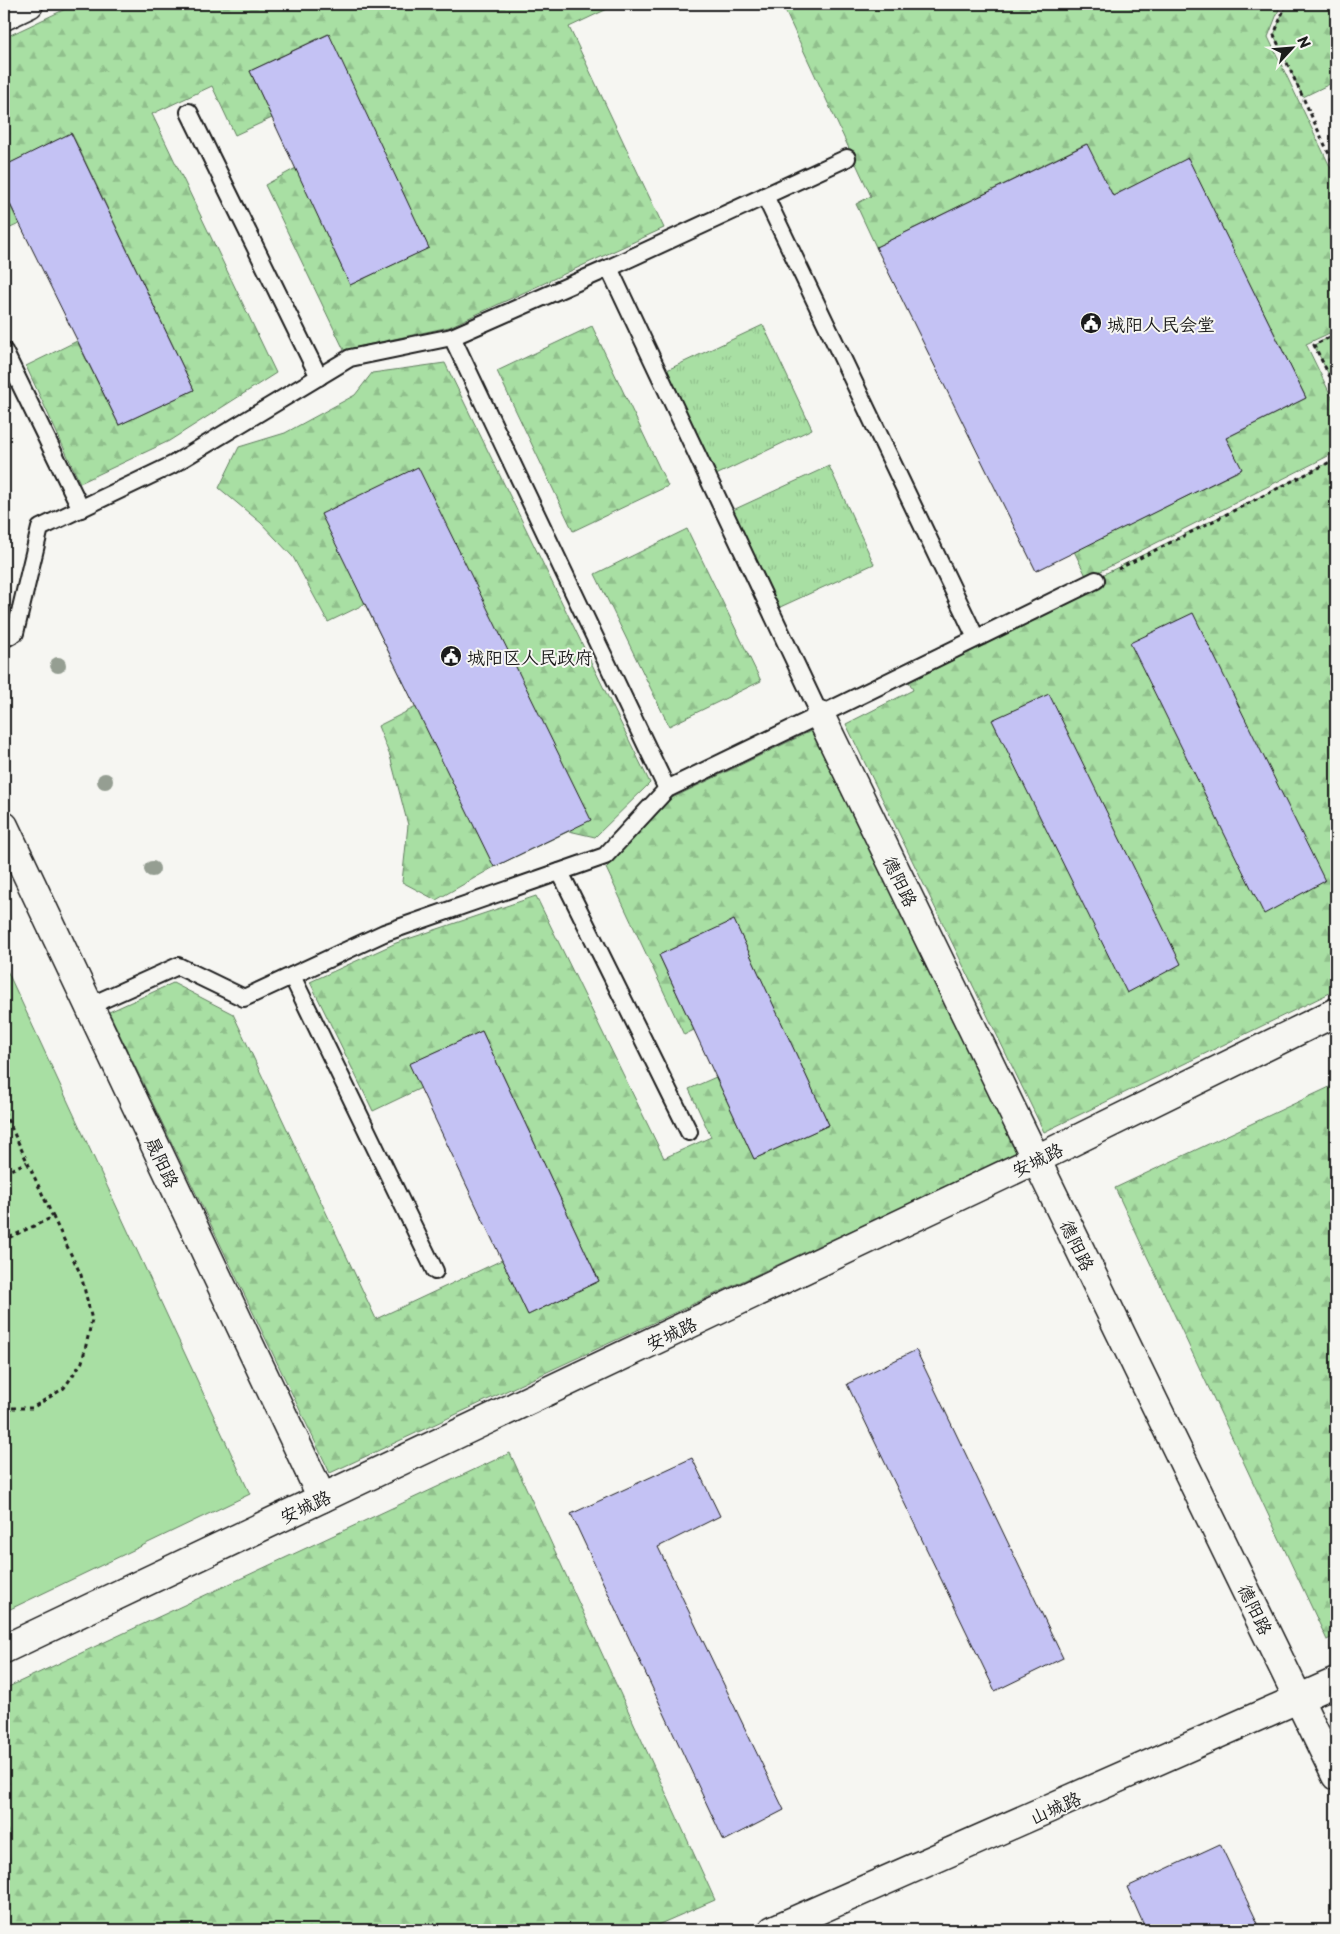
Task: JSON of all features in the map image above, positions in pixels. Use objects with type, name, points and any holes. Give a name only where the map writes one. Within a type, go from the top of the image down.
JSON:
[{"type":"street","points":[[4,16],[29,4]]},
{"type":"street","name":"德阳路","points":[[820,715],[1336,1776]]},
{"type":"street","name":"晟阳路","points":[[4,826],[322,1498]]},
{"type":"street","name":"安城路","points":[[4,1649],[1037,1159],[1336,1012]]},
{"type":"street","name":"山城路","points":[[772,1930],[1300,1700],[1336,1682]]},
{"type":"lane","points":[[189,112],[319,377]]},
{"type":"lane","points":[[4,639],[16,634],[40,528],[172,466],[350,358],[452,338],[847,158]]},
{"type":"lane","points":[[765,196],[976,638]]},
{"type":"lane","points":[[609,268],[820,715]]},
{"type":"lane","points":[[452,338],[667,789]]},
{"type":"lane","points":[[4,351],[81,509]]},
{"type":"lane","points":[[89,1006],[178,966],[244,998],[384,933],[604,856],[667,789],[1096,580]]},
{"type":"lane","points":[[560,872],[689,1132]]},
{"type":"lane","points":[[292,976],[435,1271]]},
{"type":"path","points":[[1286,4],[1274,35],[1336,169]]},
{"type":"path","points":[[1336,334],[1314,345],[1336,390]]},
{"type":"path","points":[[1096,580],[1336,459]]},
{"type":"path","points":[[4,1114],[81,1275],[92,1320],[82,1362],[64,1388],[32,1408],[4,1408]]},
{"type":"path","points":[[4,1173],[27,1162]]},
{"type":"path","points":[[4,1240],[53,1217]]},
{"type":"green space","points":[[76,4],[618,4],[569,27],[664,228],[449,327],[344,350],[265,185],[296,168],[350,285],[428,248],[328,34],[250,71],[272,118],[235,135],[212,86],[152,114],[276,373],[169,441],[80,483],[26,366],[77,341],[119,425],[194,390],[72,134],[4,166],[4,38]]},
{"type":"green space","points":[[782,4],[1281,4],[1268,37],[1336,179],[1336,330],[1306,344],[1336,406],[1336,452],[1087,578],[1074,551],[1241,470],[1226,438],[1306,398],[1188,159],[1113,196],[1086,144],[876,247],[856,204],[871,196]]},
{"type":"green space","points":[[1286,4],[1336,4],[1336,81],[1303,97],[1274,35]]},
{"type":"green space","points":[[4,192],[19,224],[4,231]]},
{"type":"green space","points":[[763,325],[812,429],[716,475],[667,370]]},
{"type":"green space","points":[[592,326],[668,486],[573,531],[497,371]]},
{"type":"green space","points":[[1336,334],[1336,389],[1314,345]]},
{"type":"green space","points":[[445,363],[650,783],[595,837],[569,831],[494,867],[436,900],[402,882],[408,825],[390,756],[378,726],[416,707],[365,604],[328,622],[293,557],[261,523],[219,488],[239,447],[285,433],[355,395],[372,373]]},
{"type":"green space","points":[[1336,459],[1336,990],[1044,1132],[846,724],[913,690],[905,673]]},
{"type":"green space","points":[[829,466],[874,564],[778,608],[733,510]]},
{"type":"green space","points":[[687,529],[761,681],[669,726],[595,574]]},
{"type":"green space","points":[[815,729],[1018,1153],[330,1473],[109,1012],[173,983],[233,1014],[376,1319],[502,1260],[528,1315],[599,1281],[482,1031],[410,1064],[421,1088],[373,1111],[310,982],[396,943],[536,896],[664,1158],[711,1137],[689,1089],[716,1077],[754,1159],[829,1125],[734,921],[659,955],[694,1030],[684,1035],[606,868],[670,799]]},
{"type":"green space","points":[[4,964],[250,1494],[4,1612]]},
{"type":"green space","points":[[1336,1084],[1336,1635],[1327,1640],[1115,1188]]},
{"type":"green space","points":[[510,1453],[715,1900],[646,1930],[4,1930],[4,1689]]},
{"type":"building","points":[[329,34],[429,248],[350,285],[250,71]]},
{"type":"building","points":[[71,133],[194,390],[119,425],[4,192],[4,166]]},
{"type":"building","name":"城阳人民会堂","points":[[1087,144],[1113,196],[1188,158],[1306,398],[1226,438],[1242,469],[1036,571],[876,247]]},
{"type":"building","name":"城阳区人民政府","points":[[418,467],[591,820],[494,867],[321,514]]},
{"type":"building","points":[[1193,613],[1325,881],[1264,914],[1130,643]]},
{"type":"building","points":[[1049,694],[1181,964],[1127,993],[992,720]]},
{"type":"building","points":[[734,920],[829,1125],[754,1159],[659,955]]},
{"type":"building","points":[[482,1031],[599,1281],[528,1315],[409,1064]]},
{"type":"building","points":[[916,1350],[1063,1658],[995,1691],[847,1384]]},
{"type":"building","points":[[692,1458],[720,1516],[658,1547],[784,1810],[724,1841],[571,1514]]},
{"type":"building","points":[[1220,1844],[1261,1930],[1146,1930],[1127,1887]]},
{"type":"place","name":"城阳人民会堂","points":[[1091,323]]},
{"type":"place","name":"城阳区人民政府","points":[[451,656]]}]
